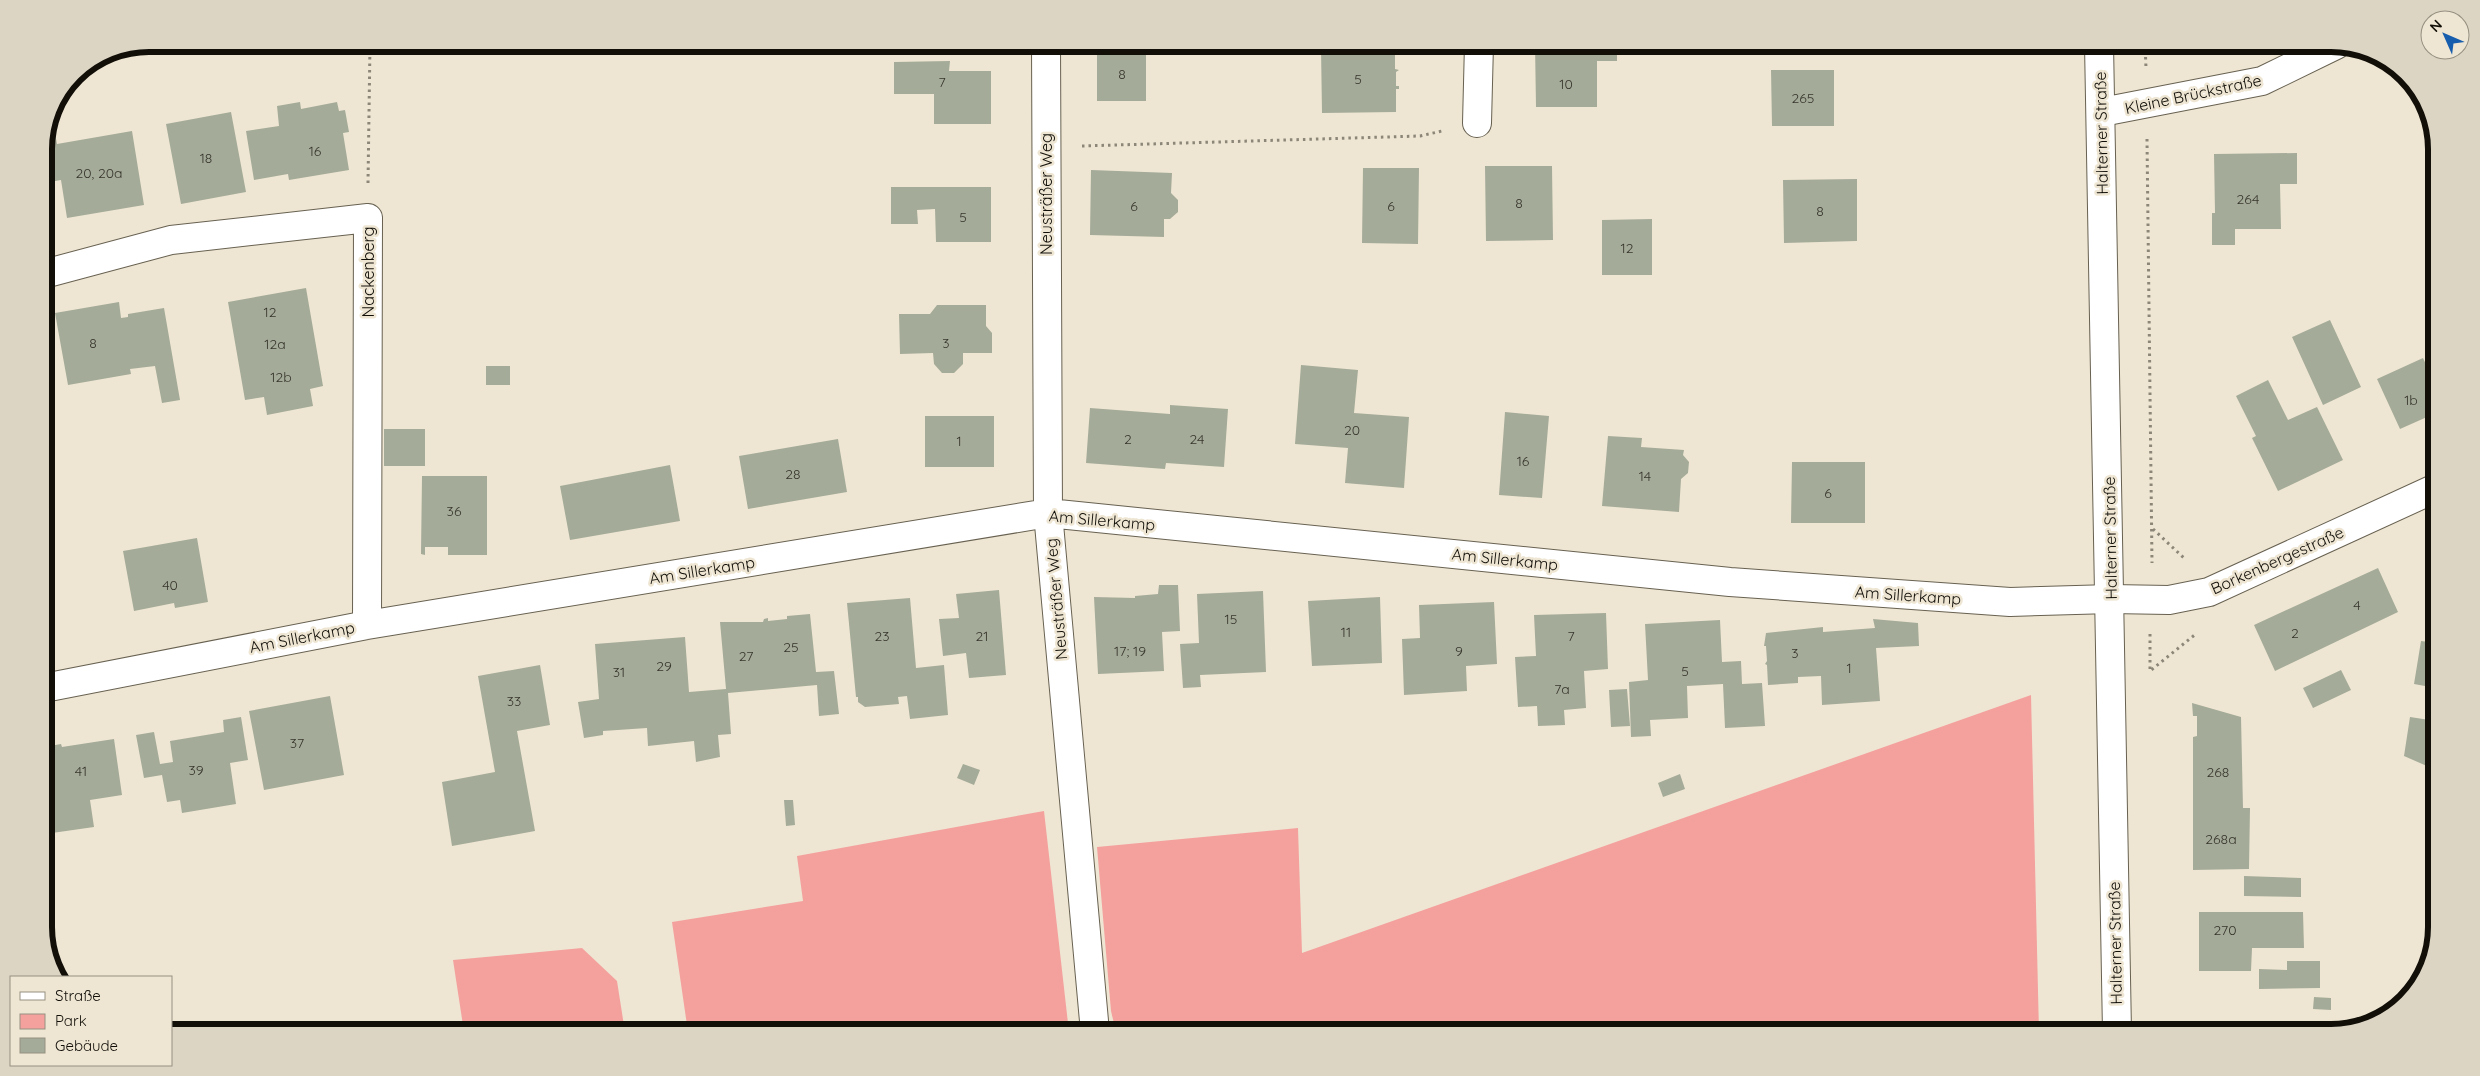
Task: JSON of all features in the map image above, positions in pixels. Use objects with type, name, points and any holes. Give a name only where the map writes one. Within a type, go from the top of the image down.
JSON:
[{"type":"street","points":[[1477,123],[1479,52]]},
{"type":"street","name":"Halterner Straße","points":[[2099,52],[2111,599],[2117,1024]]},
{"type":"street","name":"Kleine Brückstraße","points":[[2102,112],[2262,81],[2322,52]]},
{"type":"street","name":"Neusträßer Weg","points":[[1046,53],[1048,513],[1094,1024]]},
{"type":"street","name":"Nackenberg","points":[[53,272],[171,240],[368,218],[367,625]]},
{"type":"street","name":"Borkenbergestraße","points":[[2111,599],[2169,600],[2208,592],[2427,492]]},
{"type":"street","name":"Am Sillerkamp","points":[[53,686],[367,625],[1048,513],[1730,582],[2010,602],[2111,599]]},
{"type":"path","points":[[2145,52],[2153,529],[2150,599]]},
{"type":"path","points":[[368,218],[370,53]]},
{"type":"path","points":[[1046,148],[1420,136],[1477,123]]},
{"type":"green space","points":[[2031,695],[2039,1024],[1114,1024],[1111,1011],[1097,847],[1298,828],[1302,953]]},
{"type":"green space","points":[[1044,811],[1068,1024],[687,1024],[672,922],[803,901],[797,856]]},
{"type":"green space","points":[[582,948],[617,981],[624,1024],[463,1024],[453,960]]},
{"type":"building","points":[[1321,52],[1395,52],[1395,69],[1399,70],[1396,72],[1396,86],[1399,86],[1399,89],[1396,89],[1396,112],[1322,113]]},
{"type":"building","points":[[1535,52],[1617,52],[1617,61],[1597,61],[1597,107],[1536,107]]},
{"type":"building","points":[[1097,53],[1146,53],[1146,101],[1097,101]]},
{"type":"building","points":[[950,61],[949,71],[991,71],[991,124],[934,124],[934,94],[894,94],[894,62]]},
{"type":"building","points":[[1771,70],[1834,70],[1834,126],[1772,126]]},
{"type":"building","points":[[300,102],[301,109],[337,102],[339,111],[345,110],[349,132],[343,133],[349,170],[289,180],[288,174],[254,180],[246,131],[279,126],[277,106]]},
{"type":"building","points":[[231,112],[246,192],[181,204],[166,124]]},
{"type":"building","points":[[132,131],[144,205],[67,218],[61,180],[53,181],[54,133],[57,144]]},
{"type":"building","points":[[2297,153],[2297,184],[2280,184],[2281,229],[2235,229],[2235,245],[2212,245],[2212,213],[2215,213],[2214,154]]},
{"type":"building","points":[[1485,166],[1552,166],[1553,240],[1486,241]]},
{"type":"building","points":[[1363,168],[1419,168],[1418,244],[1362,243]]},
{"type":"building","points":[[1091,170],[1172,173],[1171,193],[1178,200],[1178,212],[1170,219],[1164,219],[1164,237],[1090,235]]},
{"type":"building","points":[[1857,179],[1857,241],[1784,243],[1783,180]]},
{"type":"building","points":[[891,187],[991,187],[991,242],[936,242],[935,209],[917,210],[918,224],[891,224]]},
{"type":"building","points":[[1652,219],[1652,275],[1602,275],[1602,220]]},
{"type":"building","points":[[306,288],[323,386],[310,389],[313,406],[267,415],[264,397],[245,400],[228,302]]},
{"type":"building","points":[[119,302],[121,318],[128,317],[128,314],[164,308],[180,400],[162,403],[155,366],[130,369],[131,374],[68,385],[55,313]]},
{"type":"building","points":[[937,305],[986,305],[986,326],[992,333],[992,353],[963,353],[963,364],[954,373],[942,373],[934,364],[933,353],[900,354],[899,314],[930,314]]},
{"type":"building","points":[[2330,320],[2361,387],[2323,405],[2292,337]]},
{"type":"building","points":[[2423,358],[2427,367],[2427,417],[2400,429],[2377,379]]},
{"type":"building","points":[[1301,365],[1358,370],[1354,413],[1409,417],[1404,488],[1345,483],[1348,448],[1295,444]]},
{"type":"building","points":[[486,366],[510,366],[510,385],[486,385]]},
{"type":"building","points":[[2268,380],[2288,420],[2317,407],[2343,460],[2278,491],[2252,438],[2256,436],[2236,396]]},
{"type":"building","points":[[1170,405],[1228,409],[1224,467],[1166,463],[1165,469],[1086,463],[1090,408],[1170,414]]},
{"type":"building","points":[[1505,412],[1549,416],[1542,498],[1499,495]]},
{"type":"building","points":[[925,416],[994,416],[994,467],[925,467]]},
{"type":"building","points":[[384,429],[425,429],[425,466],[384,466]]},
{"type":"building","points":[[1608,436],[1642,438],[1641,447],[1684,450],[1683,455],[1689,462],[1688,473],[1681,479],[1679,512],[1602,506]]},
{"type":"building","points":[[838,439],[847,492],[748,509],[739,456]]},
{"type":"building","points":[[1792,462],[1865,462],[1865,523],[1791,523]]},
{"type":"building","points":[[670,465],[680,521],[570,540],[560,486]]},
{"type":"building","points":[[422,476],[487,476],[487,555],[448,555],[448,547],[425,547],[425,555],[421,554]]},
{"type":"building","points":[[197,538],[208,602],[175,608],[174,603],[134,611],[123,551]]},
{"type":"building","points":[[2378,568],[2398,612],[2275,671],[2254,625]]},
{"type":"building","points":[[1159,585],[1178,585],[1180,631],[1162,632],[1164,671],[1098,674],[1094,597],[1135,598],[1135,596],[1158,594]]},
{"type":"building","points":[[999,590],[1006,675],[969,678],[966,653],[943,656],[939,619],[959,618],[956,594]]},
{"type":"building","points":[[1263,591],[1266,672],[1200,675],[1201,687],[1183,688],[1180,644],[1199,643],[1197,594]]},
{"type":"building","points":[[1380,597],[1382,663],[1312,666],[1308,601]]},
{"type":"building","points":[[910,598],[916,668],[944,665],[948,715],[910,719],[907,696],[898,697],[899,704],[865,707],[858,702],[858,697],[856,697],[847,603]]},
{"type":"building","points":[[1494,602],[1497,664],[1466,666],[1467,691],[1404,695],[1402,639],[1420,638],[1419,605]]},
{"type":"building","points":[[1606,613],[1608,669],[1584,671],[1586,708],[1564,710],[1565,725],[1538,726],[1537,706],[1518,707],[1515,657],[1536,656],[1534,615]]},
{"type":"building","points":[[810,614],[816,672],[834,671],[839,714],[819,716],[817,685],[728,693],[731,734],[718,735],[720,757],[696,762],[694,741],[648,746],[647,728],[603,731],[603,735],[584,738],[578,702],[599,699],[595,644],[685,637],[689,692],[726,689],[720,622],[763,622],[764,619],[768,618],[768,621],[787,619],[787,616]]},
{"type":"building","points":[[1873,619],[1918,623],[1919,646],[1876,648],[1880,701],[1822,705],[1821,676],[1798,677],[1798,683],[1768,685],[1767,665],[1765,664],[1767,661],[1766,646],[1764,646],[1766,633],[1823,627],[1823,632],[1875,628]]},
{"type":"building","points":[[1720,620],[1722,662],[1741,661],[1742,684],[1762,683],[1765,726],[1725,728],[1723,684],[1687,686],[1688,718],[1650,720],[1651,736],[1631,737],[1629,682],[1648,680],[1645,624]]},
{"type":"building","points":[[2421,641],[2428,642],[2428,686],[2414,684]]},
{"type":"building","points":[[540,665],[550,725],[517,731],[535,831],[452,846],[442,782],[495,772],[478,676]]},
{"type":"building","points":[[2341,670],[2351,690],[2313,708],[2303,688]]},
{"type":"building","points":[[1627,689],[1630,726],[1611,727],[1609,690]]},
{"type":"building","points":[[330,696],[344,775],[264,790],[249,711]]},
{"type":"building","points":[[2192,703],[2241,717],[2243,808],[2250,808],[2249,869],[2193,870],[2193,737],[2197,736],[2197,716],[2193,716]]},
{"type":"building","points":[[241,717],[248,760],[230,763],[236,804],[182,813],[180,800],[167,802],[162,775],[144,778],[136,735],[154,732],[160,764],[173,762],[170,741],[224,732],[223,720]]},
{"type":"building","points":[[2410,717],[2428,720],[2428,766],[2404,756]]},
{"type":"building","points":[[114,739],[122,795],[90,800],[94,827],[53,833],[53,745],[61,744],[62,747]]},
{"type":"building","points":[[963,764],[980,770],[974,785],[957,778]]},
{"type":"building","points":[[1680,774],[1685,789],[1663,797],[1658,783]]},
{"type":"building","points":[[784,800],[793,800],[795,825],[786,826]]},
{"type":"building","points":[[2244,876],[2301,878],[2301,897],[2244,896]]},
{"type":"building","points":[[2199,912],[2303,912],[2304,948],[2252,948],[2251,971],[2199,971]]},
{"type":"building","points":[[2287,961],[2320,961],[2320,988],[2259,989],[2259,969],[2287,970]]},
{"type":"building","points":[[2314,997],[2331,998],[2331,1010],[2313,1009]]}]
